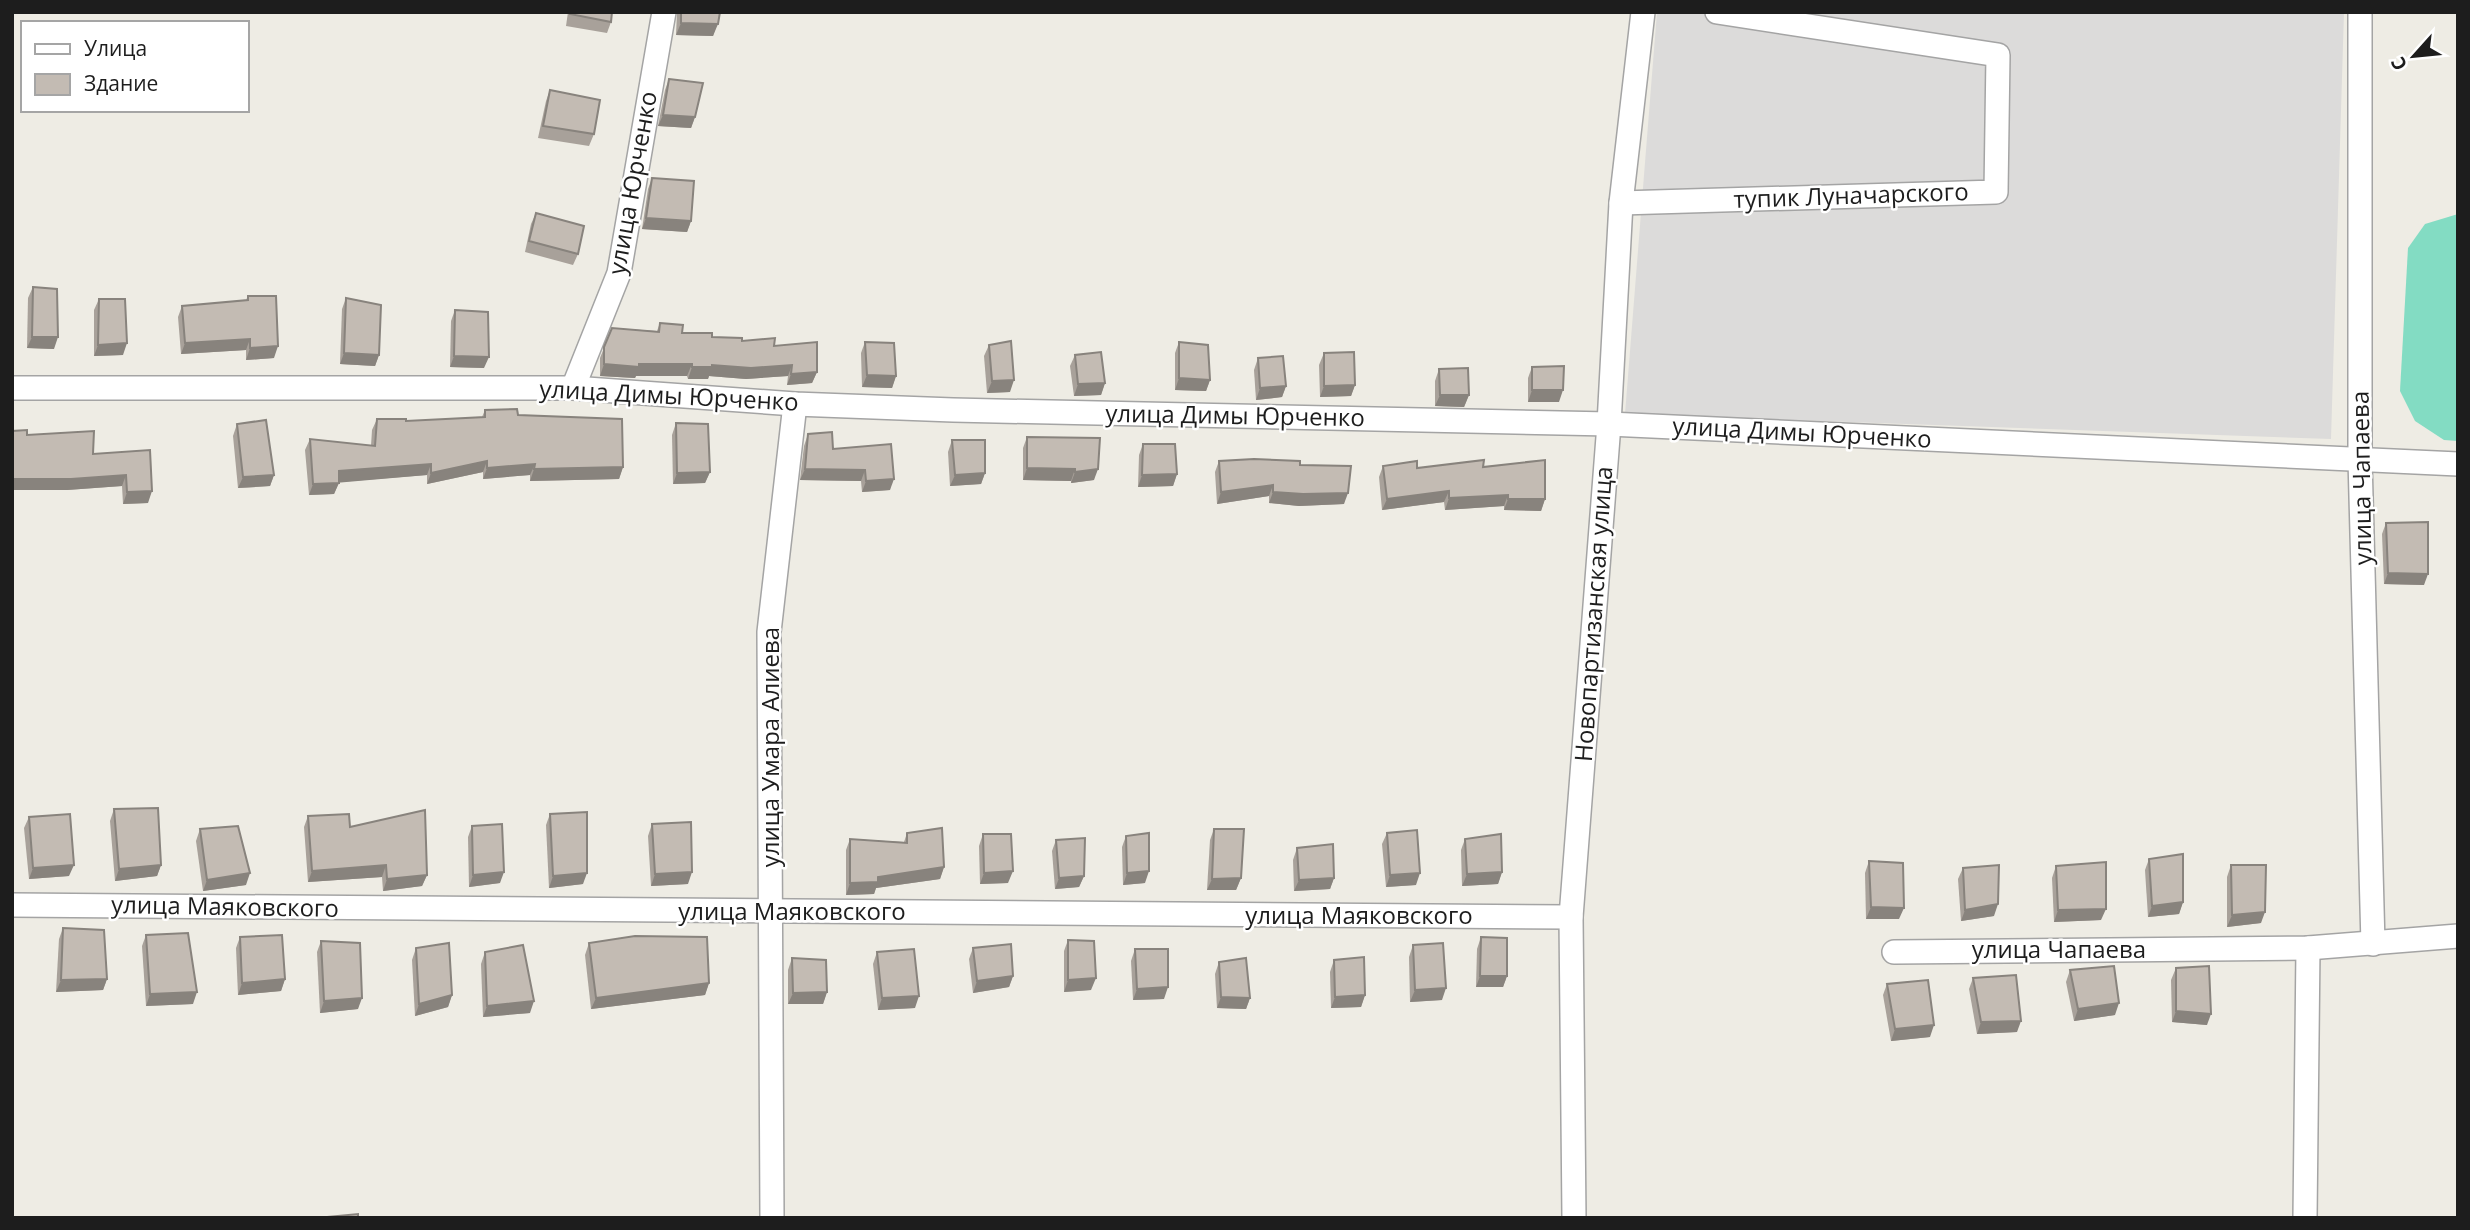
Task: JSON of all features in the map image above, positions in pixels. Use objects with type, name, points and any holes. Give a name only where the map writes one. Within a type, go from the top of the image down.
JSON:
[{"type":"street","name":"улица Юрченко","points":[[573,388],[619,273],[664,12]]},
{"type":"street","name":"Новопартизанская улица","points":[[1574,1218],[1571,917],[1609,424],[1621,203],[1643,12]]},
{"type":"street","name":"тупик Луначарского","points":[[1621,203],[1996,192],[1998,55],[1717,12]]},
{"type":"street","name":"улица Чапаева","points":[[2360,12],[2360,458],[2373,944]]},
{"type":"street","name":"улица Димы Юрченко","points":[[12,388],[573,388],[795,404],[953,410],[1609,424],[2458,464]]},
{"type":"street","name":"улица Умара Алиева","points":[[772,1218],[769,632],[795,404]]},
{"type":"street","name":"улица Маяковского","points":[[12,905],[1571,917]]},
{"type":"street","name":"улица Чапаева","points":[[1894,952],[2308,948],[2458,936]]},
{"type":"street","points":[[2305,1218],[2308,948]]},
{"type":"shaded area","points":[[1657,12],[2344,12],[2331,439],[1625,414]]},
{"type":"green space","points":[[2458,214],[2458,441],[2444,440],[2415,421],[2400,391],[2408,248],[2425,224]]},
{"type":"building","points":[[612,12],[611,22],[570,14]]},
{"type":"building","points":[[681,12],[720,12],[718,24],[681,23]]},
{"type":"building","points":[[669,79],[703,83],[695,117],[663,115]]},
{"type":"building","points":[[550,90],[600,100],[594,134],[543,126]]},
{"type":"building","points":[[652,178],[694,181],[691,221],[646,218]]},
{"type":"building","points":[[536,213],[584,226],[578,254],[529,241]]},
{"type":"building","points":[[33,287],[57,289],[58,337],[32,337]]},
{"type":"building","points":[[248,296],[276,296],[278,346],[250,348],[250,339],[185,343],[182,306],[248,300]]},
{"type":"building","points":[[346,298],[381,305],[379,355],[344,353]]},
{"type":"building","points":[[99,299],[125,299],[127,343],[98,345]]},
{"type":"building","points":[[455,310],[488,312],[489,357],[454,356]]},
{"type":"building","points":[[660,323],[683,325],[682,333],[712,333],[712,337],[742,338],[742,341],[775,338],[774,346],[817,342],[817,372],[791,374],[792,365],[751,368],[712,365],[692,367],[692,364],[639,364],[639,367],[604,364],[604,347],[612,328],[659,332]]},
{"type":"building","points":[[1011,341],[1014,380],[992,381],[989,345]]},
{"type":"building","points":[[865,342],[894,343],[896,376],[867,375]]},
{"type":"building","points":[[1179,342],[1208,345],[1210,380],[1179,378]]},
{"type":"building","points":[[1101,352],[1105,383],[1078,384],[1075,355]]},
{"type":"building","points":[[1354,352],[1355,385],[1324,386],[1324,353]]},
{"type":"building","points":[[1283,356],[1286,386],[1260,388],[1258,358]]},
{"type":"building","points":[[1564,366],[1563,390],[1532,390],[1532,367]]},
{"type":"building","points":[[1468,368],[1469,395],[1440,395],[1439,369]]},
{"type":"building","points":[[517,409],[518,415],[622,419],[623,467],[534,469],[535,464],[487,468],[487,461],[431,473],[431,464],[339,471],[339,483],[313,484],[310,439],[375,446],[377,419],[406,421],[485,417],[485,410]]},
{"type":"building","points":[[266,420],[274,475],[243,477],[237,424]]},
{"type":"building","points":[[676,423],[708,424],[710,472],[677,473]]},
{"type":"building","points":[[27,430],[27,435],[94,431],[93,454],[150,450],[152,491],[127,492],[126,475],[12,479],[12,431]]},
{"type":"building","points":[[832,432],[833,449],[891,444],[894,479],[866,481],[865,470],[805,469],[808,434]]},
{"type":"building","points":[[1027,437],[1100,438],[1098,469],[1075,472],[1075,469],[1027,468]]},
{"type":"building","points":[[952,440],[985,440],[985,473],[955,475]]},
{"type":"building","points":[[1143,444],[1175,444],[1177,474],[1142,475]]},
{"type":"building","points":[[1484,460],[1483,467],[1545,460],[1545,499],[1508,499],[1508,495],[1449,498],[1449,491],[1387,499],[1383,466],[1417,461],[1417,468]]},
{"type":"building","points":[[1219,461],[1300,461],[1300,465],[1351,466],[1348,493],[1273,492],[1273,485],[1221,492]]},
{"type":"building","points":[[2428,522],[2428,574],[2388,573],[2386,523]]},
{"type":"building","points":[[158,808],[161,865],[119,869],[114,809]]},
{"type":"building","points":[[425,810],[427,875],[387,879],[386,865],[312,871],[308,816],[349,814],[350,827]]},
{"type":"building","points":[[587,812],[587,873],[553,876],[550,814]]},
{"type":"building","points":[[70,814],[74,865],[33,868],[29,817]]},
{"type":"building","points":[[691,822],[692,872],[655,874],[652,824]]},
{"type":"building","points":[[502,824],[504,872],[473,875],[472,826]]},
{"type":"building","points":[[238,826],[250,873],[207,880],[200,829]]},
{"type":"building","points":[[942,828],[944,867],[878,877],[878,882],[850,883],[850,839],[907,843],[907,833]]},
{"type":"building","points":[[1214,829],[1244,829],[1241,878],[1212,879]]},
{"type":"building","points":[[1417,830],[1420,873],[1390,875],[1387,833]]},
{"type":"building","points":[[1149,833],[1149,871],[1127,873],[1126,836]]},
{"type":"building","points":[[983,834],[1011,834],[1013,871],[984,873]]},
{"type":"building","points":[[1501,834],[1502,872],[1467,874],[1465,839]]},
{"type":"building","points":[[1085,838],[1084,876],[1059,878],[1056,840]]},
{"type":"building","points":[[1333,844],[1334,878],[1299,880],[1297,848]]},
{"type":"building","points":[[2183,854],[2183,902],[2152,906],[2149,859]]},
{"type":"building","points":[[1869,861],[1903,863],[1904,908],[1871,907]]},
{"type":"building","points":[[2106,862],[2106,909],[2058,910],[2056,866]]},
{"type":"building","points":[[1999,865],[1998,904],[1965,910],[1963,868]]},
{"type":"building","points":[[2231,865],[2266,865],[2265,912],[2232,915]]},
{"type":"building","points":[[63,928],[104,930],[107,979],[61,980]]},
{"type":"building","points":[[188,933],[197,992],[150,994],[146,935]]},
{"type":"building","points":[[282,935],[285,979],[242,983],[240,937]]},
{"type":"building","points":[[635,936],[707,937],[709,983],[596,998],[589,943]]},
{"type":"building","points":[[1481,937],[1507,938],[1507,976],[1480,976]]},
{"type":"building","points":[[1068,940],[1094,941],[1096,978],[1068,980]]},
{"type":"building","points":[[321,941],[360,943],[362,998],[324,1001]]},
{"type":"building","points":[[449,943],[452,995],[419,1004],[416,948]]},
{"type":"building","points":[[1443,943],[1446,988],[1415,990],[1413,945]]},
{"type":"building","points":[[1011,944],[1013,976],[977,981],[973,948]]},
{"type":"building","points":[[523,945],[534,1001],[487,1006],[485,952]]},
{"type":"building","points":[[914,949],[919,996],[882,998],[877,952]]},
{"type":"building","points":[[1135,949],[1168,949],[1168,987],[1137,989]]},
{"type":"building","points":[[1364,957],[1365,995],[1335,997],[1334,960]]},
{"type":"building","points":[[792,958],[826,960],[827,992],[793,993]]},
{"type":"building","points":[[1246,958],[1250,998],[1221,997],[1219,962]]},
{"type":"building","points":[[2114,966],[2119,1003],[2078,1009],[2070,970]]},
{"type":"building","points":[[2209,966],[2211,1014],[2176,1011],[2176,968]]},
{"type":"building","points":[[2016,975],[2021,1021],[1981,1022],[1973,978]]},
{"type":"building","points":[[1928,980],[1934,1025],[1895,1029],[1887,984]]},
{"type":"building","points":[[358,1214],[358,1218],[328,1218],[328,1217]]}]
